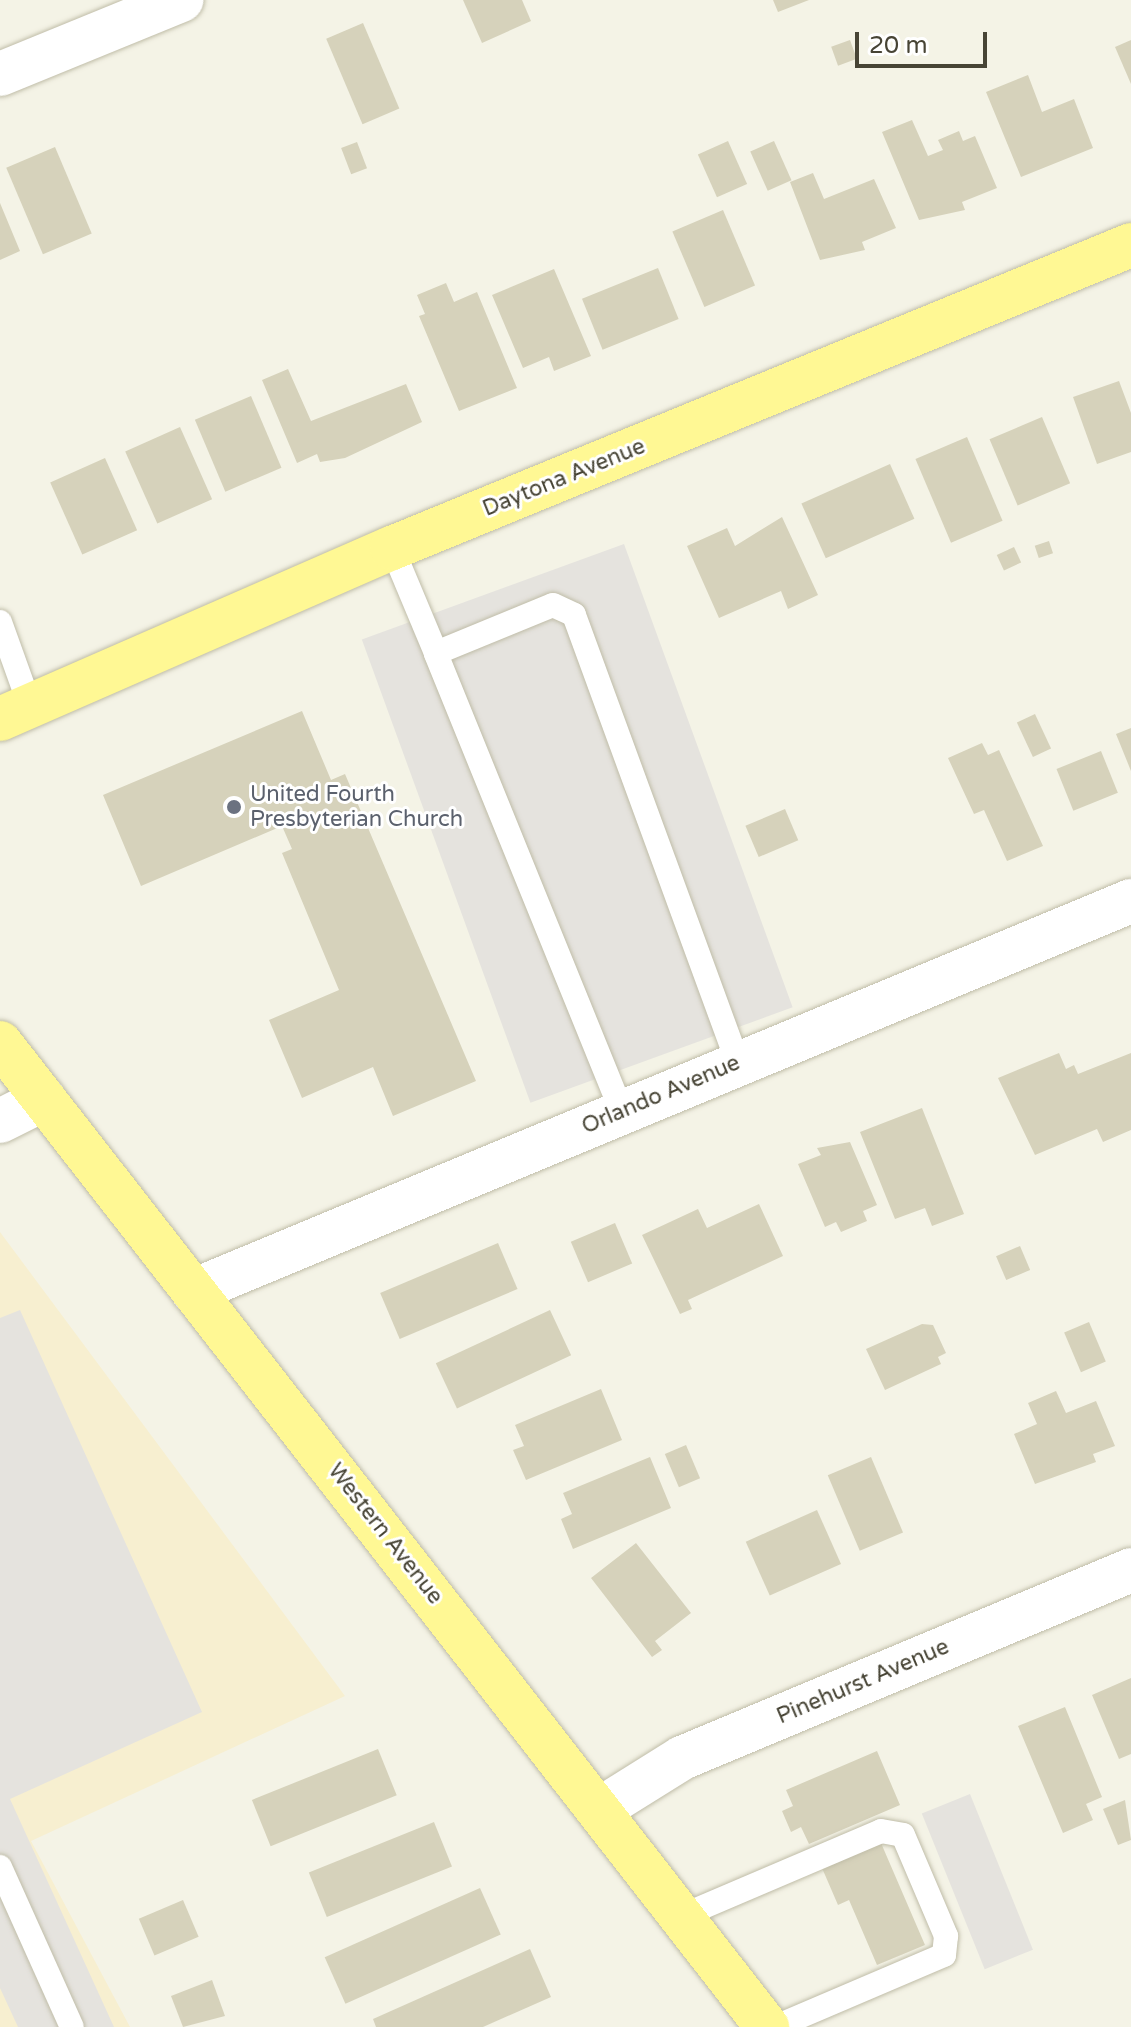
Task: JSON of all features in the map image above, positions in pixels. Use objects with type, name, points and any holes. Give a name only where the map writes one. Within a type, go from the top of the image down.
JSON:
[{"type":"main road","name":"Daytona Avenue","points":[[15,713],[392,548],[1131,245]]},
{"type":"main road","name":"Western Avenue","points":[[0,1043],[602,1808],[767,2027]]},
{"type":"street","points":[[0,74],[181,0]]},
{"type":"street","name":"Orlando Avenue","points":[[193,1291],[1131,901]]},
{"type":"street","points":[[0,1121],[44,1099]]},
{"type":"street","name":"Pinehurst Avenue","points":[[602,1808],[682,1758],[1131,1570]]},
{"type":"lane","points":[[392,548],[622,1112]]},
{"type":"lane","points":[[436,653],[553,605],[574,615],[738,1063]]},
{"type":"lane","points":[[0,622],[15,713]]},
{"type":"lane","points":[[682,1916],[885,1830],[903,1835],[948,1940],[944,1955],[775,2027]]},
{"type":"lane","points":[[0,1867],[72,2027]]},
{"type":"shaded area","points":[[624,544],[793,1007],[530,1103],[362,639]]},
{"type":"shaded area","points":[[0,1232],[345,1696],[31,1841],[130,2027],[0,2027]]},
{"type":"shaded area","points":[[20,1310],[202,1712],[10,1799],[114,2027],[18,2027],[0,1988],[0,1318]]},
{"type":"shaded area","points":[[970,1794],[1033,1950],[985,1969],[922,1813]]},
{"type":"building","points":[[463,0],[522,0],[531,21],[482,43]]},
{"type":"building","points":[[773,0],[809,0],[778,12]]},
{"type":"building","points":[[363,23],[399,109],[363,124],[326,39]]},
{"type":"building","points":[[850,40],[857,59],[838,66],[831,47]]},
{"type":"building","points":[[1131,40],[1131,84],[1115,47]]},
{"type":"building","points":[[1028,75],[1042,112],[1074,99],[1093,148],[1021,177],[986,92]]},
{"type":"building","points":[[912,120],[928,156],[943,150],[938,140],[959,131],[963,141],[975,136],[997,188],[962,202],[965,210],[919,220],[882,132]]},
{"type":"building","points":[[728,141],[747,184],[717,197],[698,154]]},
{"type":"building","points":[[774,141],[791,180],[768,191],[750,152]]},
{"type":"building","points":[[357,142],[367,168],[351,174],[341,148]]},
{"type":"building","points":[[55,147],[92,234],[43,254],[6,168]]},
{"type":"building","points":[[813,173],[824,199],[874,179],[896,228],[862,242],[865,250],[820,260],[790,182]]},
{"type":"building","points":[[0,203],[20,251],[0,260]]},
{"type":"building","points":[[723,210],[755,285],[704,307],[672,231]]},
{"type":"building","points":[[658,268],[679,319],[603,350],[582,299]]},
{"type":"building","points":[[554,269],[591,356],[554,371],[549,357],[523,368],[492,295]]},
{"type":"building","points":[[446,283],[454,302],[477,292],[517,388],[459,411],[419,316],[425,314],[417,295]]},
{"type":"building","points":[[288,369],[311,421],[406,384],[422,422],[345,458],[320,462],[317,454],[297,463],[262,380]]},
{"type":"building","points":[[1119,381],[1131,413],[1131,452],[1097,464],[1073,397]]},
{"type":"building","points":[[251,396],[281,468],[225,492],[195,420]]},
{"type":"building","points":[[1042,417],[1070,483],[1018,506],[990,439]]},
{"type":"building","points":[[180,427],[212,499],[157,524],[125,451]]},
{"type":"building","points":[[967,437],[1003,521],[951,543],[915,459]]},
{"type":"building","points":[[105,458],[137,530],[82,555],[50,482]]},
{"type":"building","points":[[890,464],[914,519],[826,558],[801,503]]},
{"type":"building","points":[[782,517],[818,595],[788,609],[781,591],[719,618],[687,546],[727,528],[735,546]]},
{"type":"building","points":[[1049,541],[1053,553],[1039,558],[1035,546]]},
{"type":"building","points":[[1014,547],[1021,562],[1004,570],[997,555]]},
{"type":"building","points":[[302,711],[331,780],[345,774],[476,1081],[393,1116],[373,1067],[302,1098],[269,1020],[339,990],[282,853],[292,849],[282,826],[141,886],[103,795]]},
{"type":"building","points":[[1035,714],[1051,748],[1033,757],[1017,722]]},
{"type":"building","points":[[1131,728],[1131,771],[1116,734]]},
{"type":"building","points":[[982,743],[988,755],[999,750],[1043,846],[1007,861],[984,810],[974,814],[948,758]]},
{"type":"building","points":[[1101,751],[1118,793],[1073,811],[1056,769]]},
{"type":"building","points":[[785,809],[798,840],[759,857],[745,826]]},
{"type":"building","points":[[1059,1053],[1066,1069],[1074,1065],[1078,1074],[1131,1053],[1131,1130],[1103,1142],[1097,1129],[1035,1155],[998,1078]]},
{"type":"building","points":[[922,1108],[964,1214],[932,1226],[925,1208],[895,1219],[860,1132]]},
{"type":"building","points":[[850,1142],[877,1205],[863,1211],[867,1221],[841,1232],[836,1222],[825,1227],[798,1164],[821,1155],[817,1148]]},
{"type":"building","points":[[759,1204],[783,1256],[688,1300],[692,1309],[680,1314],[642,1235],[698,1209],[707,1228]]},
{"type":"building","points":[[615,1223],[632,1264],[588,1282],[571,1242]]},
{"type":"building","points":[[498,1243],[518,1289],[400,1339],[380,1293]]},
{"type":"building","points":[[1020,1246],[1030,1270],[1006,1280],[996,1256]]},
{"type":"building","points":[[550,1310],[571,1355],[457,1409],[436,1363]]},
{"type":"building","points":[[1089,1322],[1106,1362],[1081,1372],[1064,1333]]},
{"type":"building","points":[[922,1324],[933,1325],[946,1353],[938,1357],[941,1364],[885,1390],[866,1349]]},
{"type":"building","points":[[601,1389],[622,1440],[526,1480],[513,1450],[524,1446],[515,1425]]},
{"type":"building","points":[[1056,1391],[1066,1413],[1096,1401],[1115,1446],[1093,1454],[1096,1462],[1035,1484],[1014,1434],[1037,1424],[1028,1403]]},
{"type":"building","points":[[686,1445],[700,1478],[679,1487],[665,1454]]},
{"type":"building","points":[[650,1457],[671,1508],[573,1549],[561,1519],[572,1514],[563,1493]]},
{"type":"building","points":[[871,1457],[903,1532],[860,1551],[828,1475]]},
{"type":"building","points":[[817,1510],[841,1564],[770,1596],[746,1542]]},
{"type":"building","points":[[636,1543],[691,1613],[655,1641],[662,1650],[652,1657],[591,1578]]},
{"type":"building","points":[[1131,1678],[1131,1754],[1119,1759],[1092,1695]]},
{"type":"building","points":[[1065,1707],[1102,1797],[1086,1804],[1093,1820],[1063,1833],[1018,1726]]},
{"type":"building","points":[[378,1749],[397,1795],[271,1846],[252,1800]]},
{"type":"building","points":[[877,1751],[900,1805],[809,1844],[801,1827],[791,1832],[782,1811],[793,1806],[786,1790]]},
{"type":"building","points":[[1125,1800],[1131,1840],[1118,1845],[1103,1809]]},
{"type":"building","points":[[434,1822],[452,1867],[327,1917],[309,1873]]},
{"type":"building","points":[[881,1843],[925,1945],[877,1965],[849,1900],[838,1905],[822,1868]]},
{"type":"building","points":[[480,1888],[501,1935],[345,2004],[325,1957]]},
{"type":"building","points":[[183,1900],[199,1937],[154,1956],[139,1919]]},
{"type":"building","points":[[530,1949],[551,1997],[483,2027],[376,2027],[373,2019]]},
{"type":"building","points":[[212,1980],[225,2016],[183,2027],[171,1996]]},
{"type":"place","name":"United Fourth Presbyterian Church","points":[[234,807]]}]
